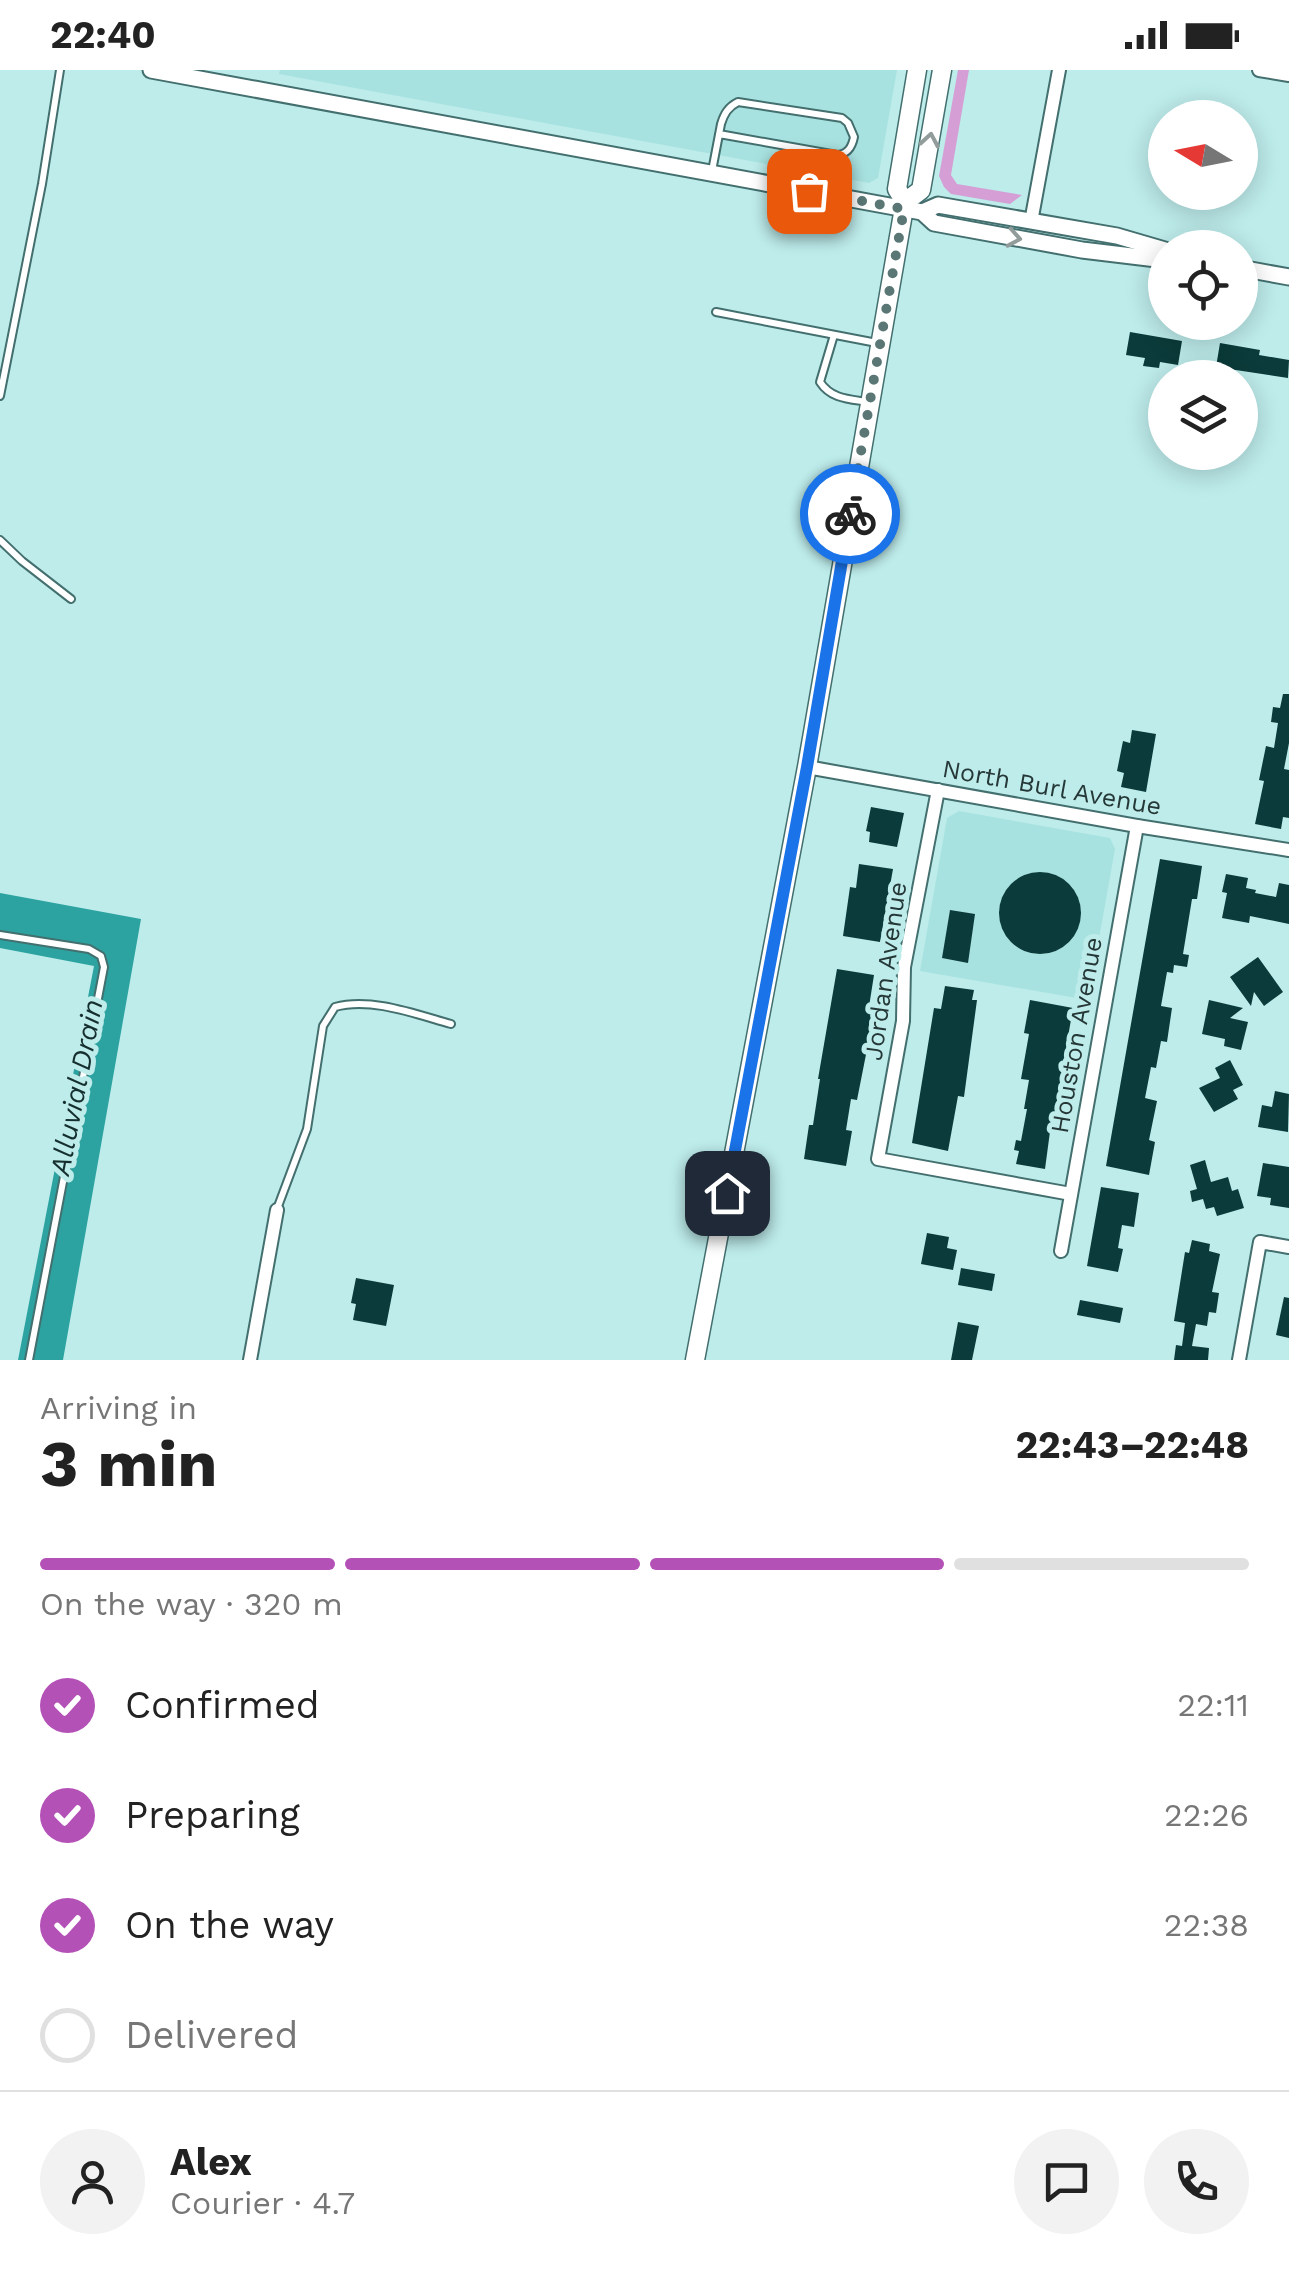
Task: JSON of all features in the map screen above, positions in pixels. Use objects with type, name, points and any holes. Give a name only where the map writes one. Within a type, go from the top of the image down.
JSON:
[{"type":"main road","points":[[911,208],[897,189],[917,70]]},
{"type":"main road","points":[[695,1360],[807,767],[880,344],[911,208],[920,190],[942,70]]},
{"type":"street","points":[[150,70],[911,208],[938,205],[1117,236],[1148,245]]},
{"type":"street","points":[[1031,222],[1059,70]]},
{"type":"street","points":[[1259,70],[1289,76]]},
{"type":"street","points":[[911,208],[934,223],[1148,258]]},
{"type":"street","points":[[1258,271],[1289,277]]},
{"type":"street","name":"North Burl Avenue","points":[[807,767],[1289,850]]},
{"type":"street","name":"Jordan Avenue","points":[[938,790],[904,967],[903,1022],[878,1159],[1071,1194]]},
{"type":"street","name":"Houston Avenue","points":[[1061,1251],[1136,826]]},
{"type":"street","points":[[250,1360],[277,1210]]},
{"type":"street","points":[[1238,1360],[1260,1242],[1289,1247]]},
{"type":"lane","points":[[0,396],[60,70]]},
{"type":"lane","points":[[712,172],[719,134],[722,120],[730,106],[738,102],[842,118],[854,137],[851,148],[837,155],[719,134]]},
{"type":"lane","points":[[716,312],[880,344]]},
{"type":"lane","points":[[834,335],[820,382],[832,395],[870,402]]},
{"type":"lane","points":[[0,540],[71,599]]},
{"type":"lane","points":[[0,935],[89,949],[101,956],[104,967],[30,1360]]},
{"type":"lane","points":[[277,1210],[307,1129],[323,1026],[335,1007],[354,1002],[450,1024]]},
{"type":"shaded area","points":[[280,70],[897,70],[878,178],[869,183],[279,74]]},
{"type":"shaded area","points":[[958,70],[969,70],[951,175],[957,184],[1022,195],[1010,204],[951,194],[939,176]]},
{"type":"shaded area","points":[[959,811],[1110,838],[1115,849],[1088,1000],[920,971],[947,818]]},
{"type":"water","name":"Alluvial Drain","points":[[0,893],[141,919],[63,1360],[18,1360],[94,966],[0,948]]},
{"type":"building","points":[[1130,332],[1148,335],[1148,340],[1182,341],[1179,360],[1148,360],[1148,367],[1143,366],[1145,358],[1126,355]]},
{"type":"building","points":[[1220,343],[1260,350],[1259,355],[1289,360],[1288,378],[1258,373],[1258,360],[1217,360]]},
{"type":"building","points":[[1283,694],[1289,694],[1289,743],[1284,769],[1289,770],[1289,818],[1283,817],[1281,829],[1255,824],[1266,746],[1274,748],[1278,723],[1271,722],[1273,707],[1280,708]]},
{"type":"building","points":[[1132,730],[1156,734],[1146,792],[1121,787],[1124,773],[1117,771],[1123,741],[1130,743]]},
{"type":"building","points":[[871,807],[904,813],[897,847],[869,842],[870,832],[866,831]]},
{"type":"building","points":[[1160,859],[1202,866],[1183,954],[1189,955],[1187,967],[1174,965],[1173,973],[1167,972],[1161,1006],[1172,1008],[1167,1042],[1161,1041],[1145,1098],[1157,1101],[1149,1140],[1155,1142],[1149,1175],[1106,1166]]},
{"type":"building","points":[[859,864],[893,869],[880,942],[843,936],[850,887],[856,888]]},
{"type":"building","points":[[1032,872],[1048,872],[1074,890],[1081,913],[1078,929],[1069,942],[1048,954],[1032,954],[1006,936],[999,921],[999,905],[1017,879]]},
{"type":"building","points":[[1226,874],[1248,878],[1246,888],[1276,897],[1279,883],[1289,885],[1289,924],[1250,916],[1249,923],[1222,918]]},
{"type":"building","points":[[950,910],[975,914],[968,963],[942,958]]},
{"type":"building","points":[[1258,957],[1283,992],[1264,1006],[1254,992],[1251,1006],[1230,977]]},
{"type":"building","points":[[837,969],[874,975],[868,1013],[874,1014],[857,1100],[851,1099],[846,1130],[852,1131],[846,1166],[804,1159],[809,1125],[813,1125]]},
{"type":"building","points":[[945,986],[974,990],[972,1000],[977,1000],[964,1097],[958,1096],[948,1151],[912,1143],[934,1008],[941,1009]]},
{"type":"building","points":[[1030,1000],[1073,1008],[1045,1169],[1016,1164],[1019,1151],[1014,1150],[1016,1140],[1021,1141],[1027,1109],[1029,1080],[1021,1079]]},
{"type":"building","points":[[1209,1000],[1243,1008],[1230,1018],[1248,1022],[1241,1050],[1224,1046],[1225,1039],[1202,1034]]},
{"type":"building","points":[[1230,1060],[1243,1085],[1233,1090],[1238,1099],[1214,1112],[1199,1088],[1220,1078],[1215,1068]]},
{"type":"building","points":[[1275,1091],[1289,1094],[1288,1132],[1258,1127],[1262,1105],[1272,1107]]},
{"type":"building","points":[[1205,1160],[1211,1182],[1228,1177],[1232,1191],[1238,1189],[1244,1208],[1217,1216],[1214,1207],[1206,1209],[1203,1199],[1192,1202],[1190,1191],[1197,1189],[1190,1165]]},
{"type":"building","points":[[1263,1163],[1289,1167],[1289,1208],[1270,1205],[1271,1198],[1257,1196]]},
{"type":"building","points":[[1101,1187],[1139,1193],[1134,1227],[1122,1225],[1118,1248],[1123,1249],[1118,1272],[1087,1266]]},
{"type":"building","points":[[927,1233],[949,1237],[947,1248],[957,1250],[953,1270],[921,1264]]},
{"type":"building","points":[[1192,1240],[1210,1244],[1209,1251],[1220,1254],[1212,1292],[1219,1293],[1216,1313],[1209,1312],[1207,1326],[1196,1324],[1192,1346],[1209,1348],[1208,1360],[1174,1360],[1176,1345],[1182,1346],[1185,1323],[1174,1321],[1185,1252],[1189,1253]]},
{"type":"building","points":[[961,1268],[995,1274],[992,1291],[958,1285]]},
{"type":"building","points":[[356,1278],[394,1285],[386,1326],[353,1320],[356,1304],[351,1303]]},
{"type":"building","points":[[1284,1297],[1289,1298],[1289,1338],[1276,1335]]},
{"type":"building","points":[[1080,1300],[1123,1308],[1120,1323],[1077,1315]]},
{"type":"building","points":[[958,1322],[979,1326],[972,1360],[951,1360]]},
{"type":"way so far","points":[[809,191],[904,209],[850,514]]},
{"type":"route","points":[[727,1193],[850,514]]}]
